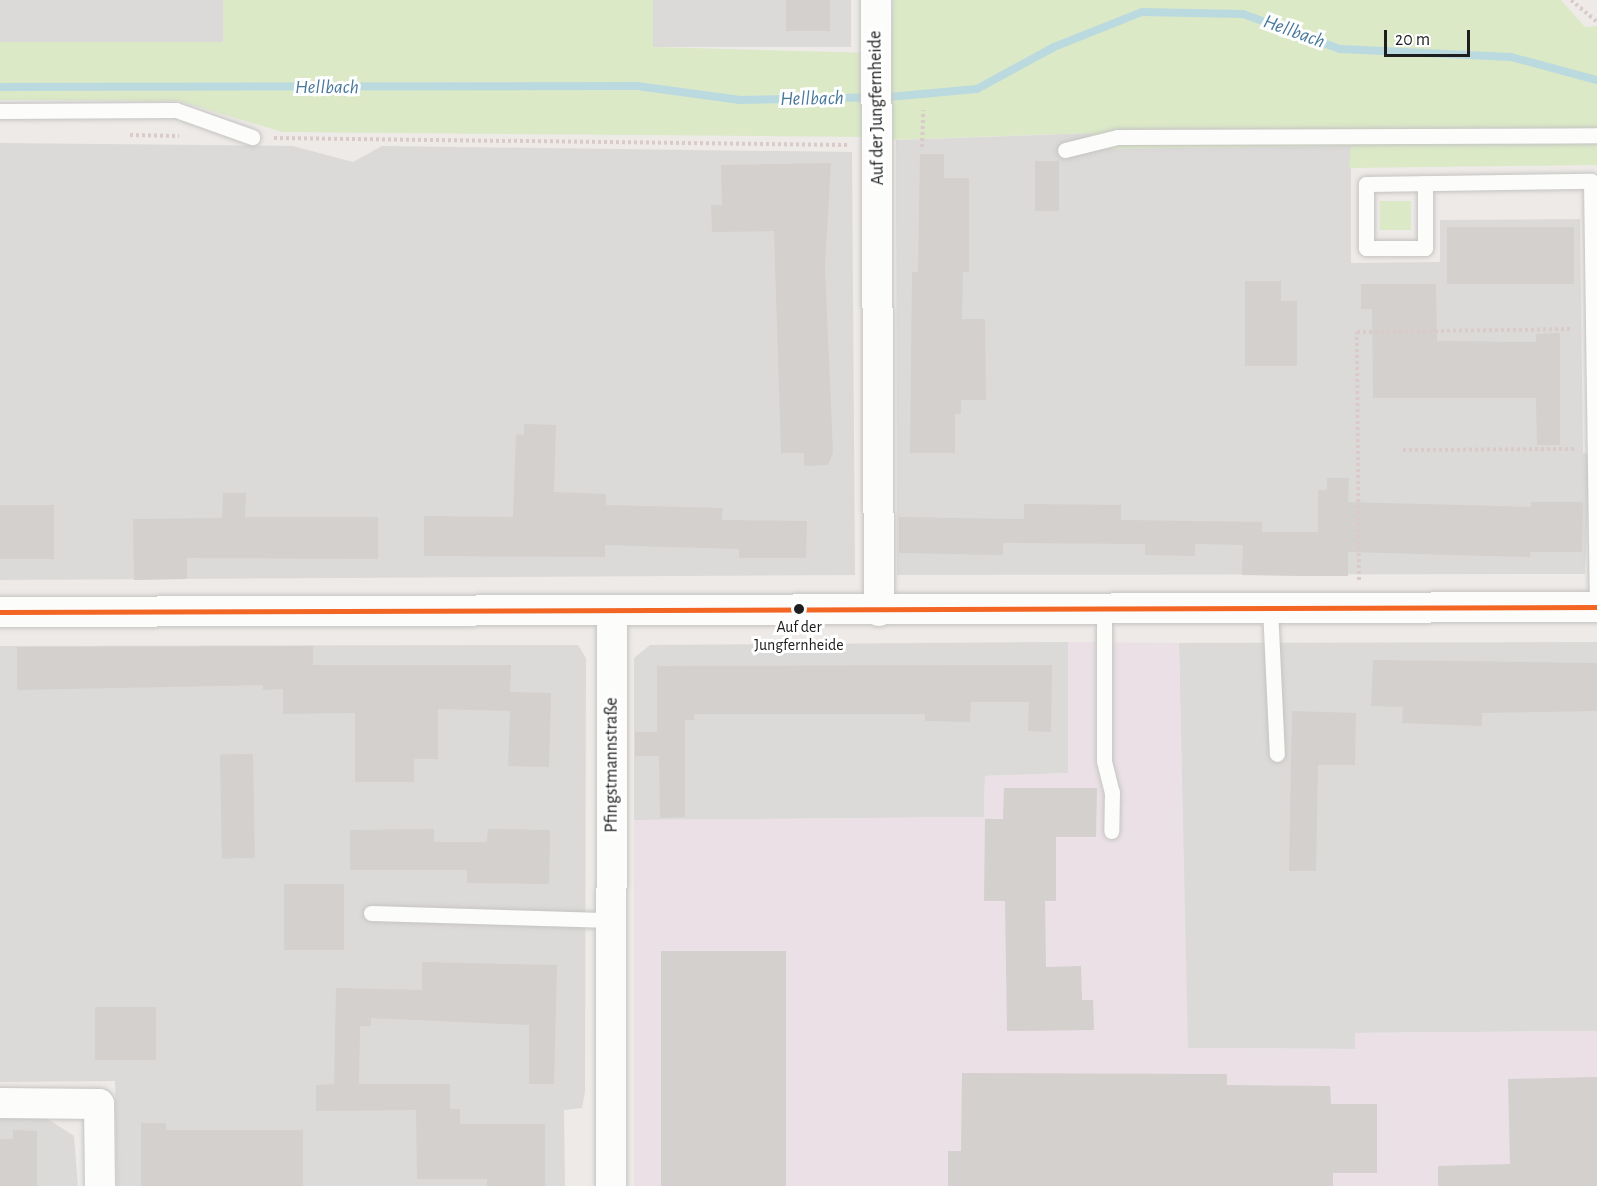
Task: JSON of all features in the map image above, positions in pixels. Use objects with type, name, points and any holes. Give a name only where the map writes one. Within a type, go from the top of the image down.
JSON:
[{"type":"street","name":"Auf der Jungfernheide","points":[[876,0],[880,64],[879,611]]},
{"type":"street","points":[[0,612],[1597,607]]},
{"type":"street","name":"Pfingstmannstraße","points":[[611,1186],[612,611]]},
{"type":"street","points":[[0,1103],[99,1104],[100,1186]]},
{"type":"lane","points":[[0,111],[176,111],[252,137]]},
{"type":"lane","points":[[1065,150],[1117,137],[1597,135]]},
{"type":"lane","points":[[1425,183],[1425,248],[1366,248],[1366,184],[1425,183],[1591,181],[1597,607]]},
{"type":"lane","points":[[1270,608],[1277,754]]},
{"type":"lane","points":[[1104,610],[1104,761],[1112,792],[1111,831]]},
{"type":"lane","points":[[371,912],[612,920]]},
{"type":"path","points":[[1571,0],[1597,22]]},
{"type":"path","points":[[922,147],[923,110]]},
{"type":"path","points":[[120,135],[192,136]]},
{"type":"path","points":[[252,137],[879,136]]},
{"type":"path","points":[[1359,608],[1357,332],[1593,329]]},
{"type":"path","points":[[1403,450],[1595,449]]},
{"type":"shaded area","points":[[0,0],[223,0],[223,42],[0,42]]},
{"type":"shaded area","points":[[653,0],[851,0],[851,47],[653,47]]},
{"type":"shaded area","points":[[1092,133],[1091,149],[1351,146],[1351,263],[1440,262],[1440,220],[1580,219],[1583,453],[1590,454],[1585,574],[897,575],[896,140]]},
{"type":"shaded area","points":[[0,143],[293,146],[353,162],[382,146],[852,152],[855,575],[0,580]]},
{"type":"shaded area","points":[[1068,642],[1068,773],[985,776],[984,817],[634,820],[634,658],[650,645]]},
{"type":"shaded area","points":[[1068,642],[1179,643],[1188,1048],[1355,1049],[1355,1033],[1597,1031],[1597,1186],[634,1186],[634,820],[984,817],[985,776],[1068,773]]},
{"type":"shaded area","points":[[1597,642],[1597,1031],[1355,1033],[1355,1049],[1187,1048],[1179,643]]},
{"type":"shaded area","points":[[578,645],[586,658],[585,1092],[582,1108],[564,1110],[565,1186],[117,1186],[115,1081],[0,1082],[0,646]]},
{"type":"shaded area","points":[[46,1118],[74,1136],[78,1186],[0,1186],[0,1119]]},
{"type":"green space","points":[[223,0],[653,0],[653,47],[872,53],[871,137],[282,132],[179,101],[0,100],[0,42],[223,42]]},
{"type":"green space","points":[[893,0],[1561,0],[1585,27],[1597,26],[1597,165],[1349,168],[1351,146],[1091,149],[1091,133],[888,140]]},
{"type":"green space","points":[[1380,201],[1411,201],[1411,230],[1380,230]]},
{"type":"building","points":[[786,0],[830,0],[830,31],[786,31]]},
{"type":"building","points":[[920,154],[944,154],[944,178],[969,178],[969,272],[963,272],[962,319],[985,319],[986,400],[961,400],[961,414],[955,414],[955,453],[910,453],[912,272],[918,272]]},
{"type":"building","points":[[1035,161],[1059,161],[1059,211],[1035,211]]},
{"type":"building","points":[[831,163],[825,267],[833,453],[828,465],[804,466],[804,453],[781,453],[774,231],[712,232],[711,205],[722,205],[721,165]]},
{"type":"building","points":[[1447,227],[1574,227],[1574,284],[1447,284]]},
{"type":"building","points":[[1245,281],[1281,281],[1281,301],[1297,301],[1297,366],[1245,366]]},
{"type":"building","points":[[1361,284],[1436,284],[1437,341],[1536,342],[1536,334],[1560,333],[1560,445],[1537,445],[1536,398],[1373,398],[1372,309],[1361,309]]},
{"type":"building","points":[[524,424],[556,425],[554,492],[606,494],[606,505],[723,508],[722,520],[807,521],[806,558],[739,558],[739,549],[605,545],[605,557],[424,556],[424,516],[513,517],[516,434],[524,435]]},
{"type":"building","points":[[1327,478],[1349,478],[1348,502],[1531,507],[1531,502],[1583,502],[1582,552],[1530,552],[1530,557],[1348,552],[1348,576],[1242,575],[1243,545],[1195,544],[1195,556],[1145,555],[1145,544],[1003,543],[1003,555],[899,553],[899,517],[1024,519],[1024,504],[1121,505],[1121,520],[1262,522],[1262,532],[1318,532],[1318,490],[1327,490]]},
{"type":"building","points":[[223,493],[246,493],[245,517],[378,517],[378,559],[187,558],[187,579],[134,580],[133,519],[222,518]]},
{"type":"building","points":[[0,505],[54,505],[54,559],[0,559]]},
{"type":"building","points":[[313,646],[313,665],[511,665],[510,692],[551,693],[549,767],[508,766],[510,711],[438,709],[438,759],[414,759],[414,782],[355,782],[355,713],[283,714],[283,689],[263,690],[263,685],[17,690],[17,647]]},
{"type":"building","points":[[1373,660],[1597,663],[1597,711],[1482,713],[1482,726],[1402,723],[1403,707],[1371,706]]},
{"type":"building","points":[[1052,665],[1051,732],[1028,731],[1029,702],[971,702],[970,722],[925,721],[925,714],[694,714],[694,720],[685,720],[685,817],[660,818],[659,756],[635,756],[635,732],[657,732],[657,666]]},
{"type":"building","points":[[1292,711],[1356,713],[1355,765],[1318,765],[1316,871],[1289,871]]},
{"type":"building","points":[[253,754],[255,858],[222,859],[220,755]]},
{"type":"building","points":[[1004,788],[1097,788],[1096,837],[1056,837],[1056,901],[1045,901],[1046,967],[1081,966],[1082,1000],[1093,1000],[1094,1030],[1007,1031],[1005,901],[984,901],[985,819],[1003,819]]},
{"type":"building","points":[[434,829],[434,842],[487,842],[488,829],[550,830],[549,884],[467,883],[467,870],[350,870],[350,830]]},
{"type":"building","points":[[284,884],[344,884],[344,950],[284,950]]},
{"type":"building","points":[[661,951],[786,951],[786,1186],[661,1186]]},
{"type":"building","points":[[422,962],[557,965],[554,1084],[529,1084],[529,1025],[371,1018],[371,1026],[360,1026],[359,1084],[450,1084],[450,1109],[460,1109],[460,1124],[545,1124],[545,1186],[487,1186],[487,1179],[417,1179],[416,1110],[316,1111],[316,1085],[334,1084],[336,988],[422,990]]},
{"type":"building","points":[[95,1007],[156,1007],[156,1060],[95,1060]]},
{"type":"building","points":[[962,1073],[1227,1074],[1227,1085],[1330,1086],[1331,1104],[1377,1104],[1377,1173],[1333,1173],[1333,1186],[948,1186],[948,1151],[961,1151]]},
{"type":"building","points":[[1597,1077],[1597,1186],[1438,1186],[1438,1166],[1510,1164],[1508,1079]]},
{"type":"building","points":[[141,1123],[166,1123],[166,1130],[303,1130],[303,1186],[141,1186]]},
{"type":"building","points":[[13,1130],[37,1131],[37,1186],[0,1186],[0,1139],[13,1139]]},
{"type":"waterway","name":"Hellbach","points":[[0,87],[637,86],[740,100],[889,97],[977,89],[1054,47],[1142,12],[1243,14],[1340,49],[1511,57],[1597,80]]},
{"type":"transit line","points":[[0,612],[1597,607]]},
{"type":"place","name":"Auf der Jungfernheide","points":[[799,609]]}]
